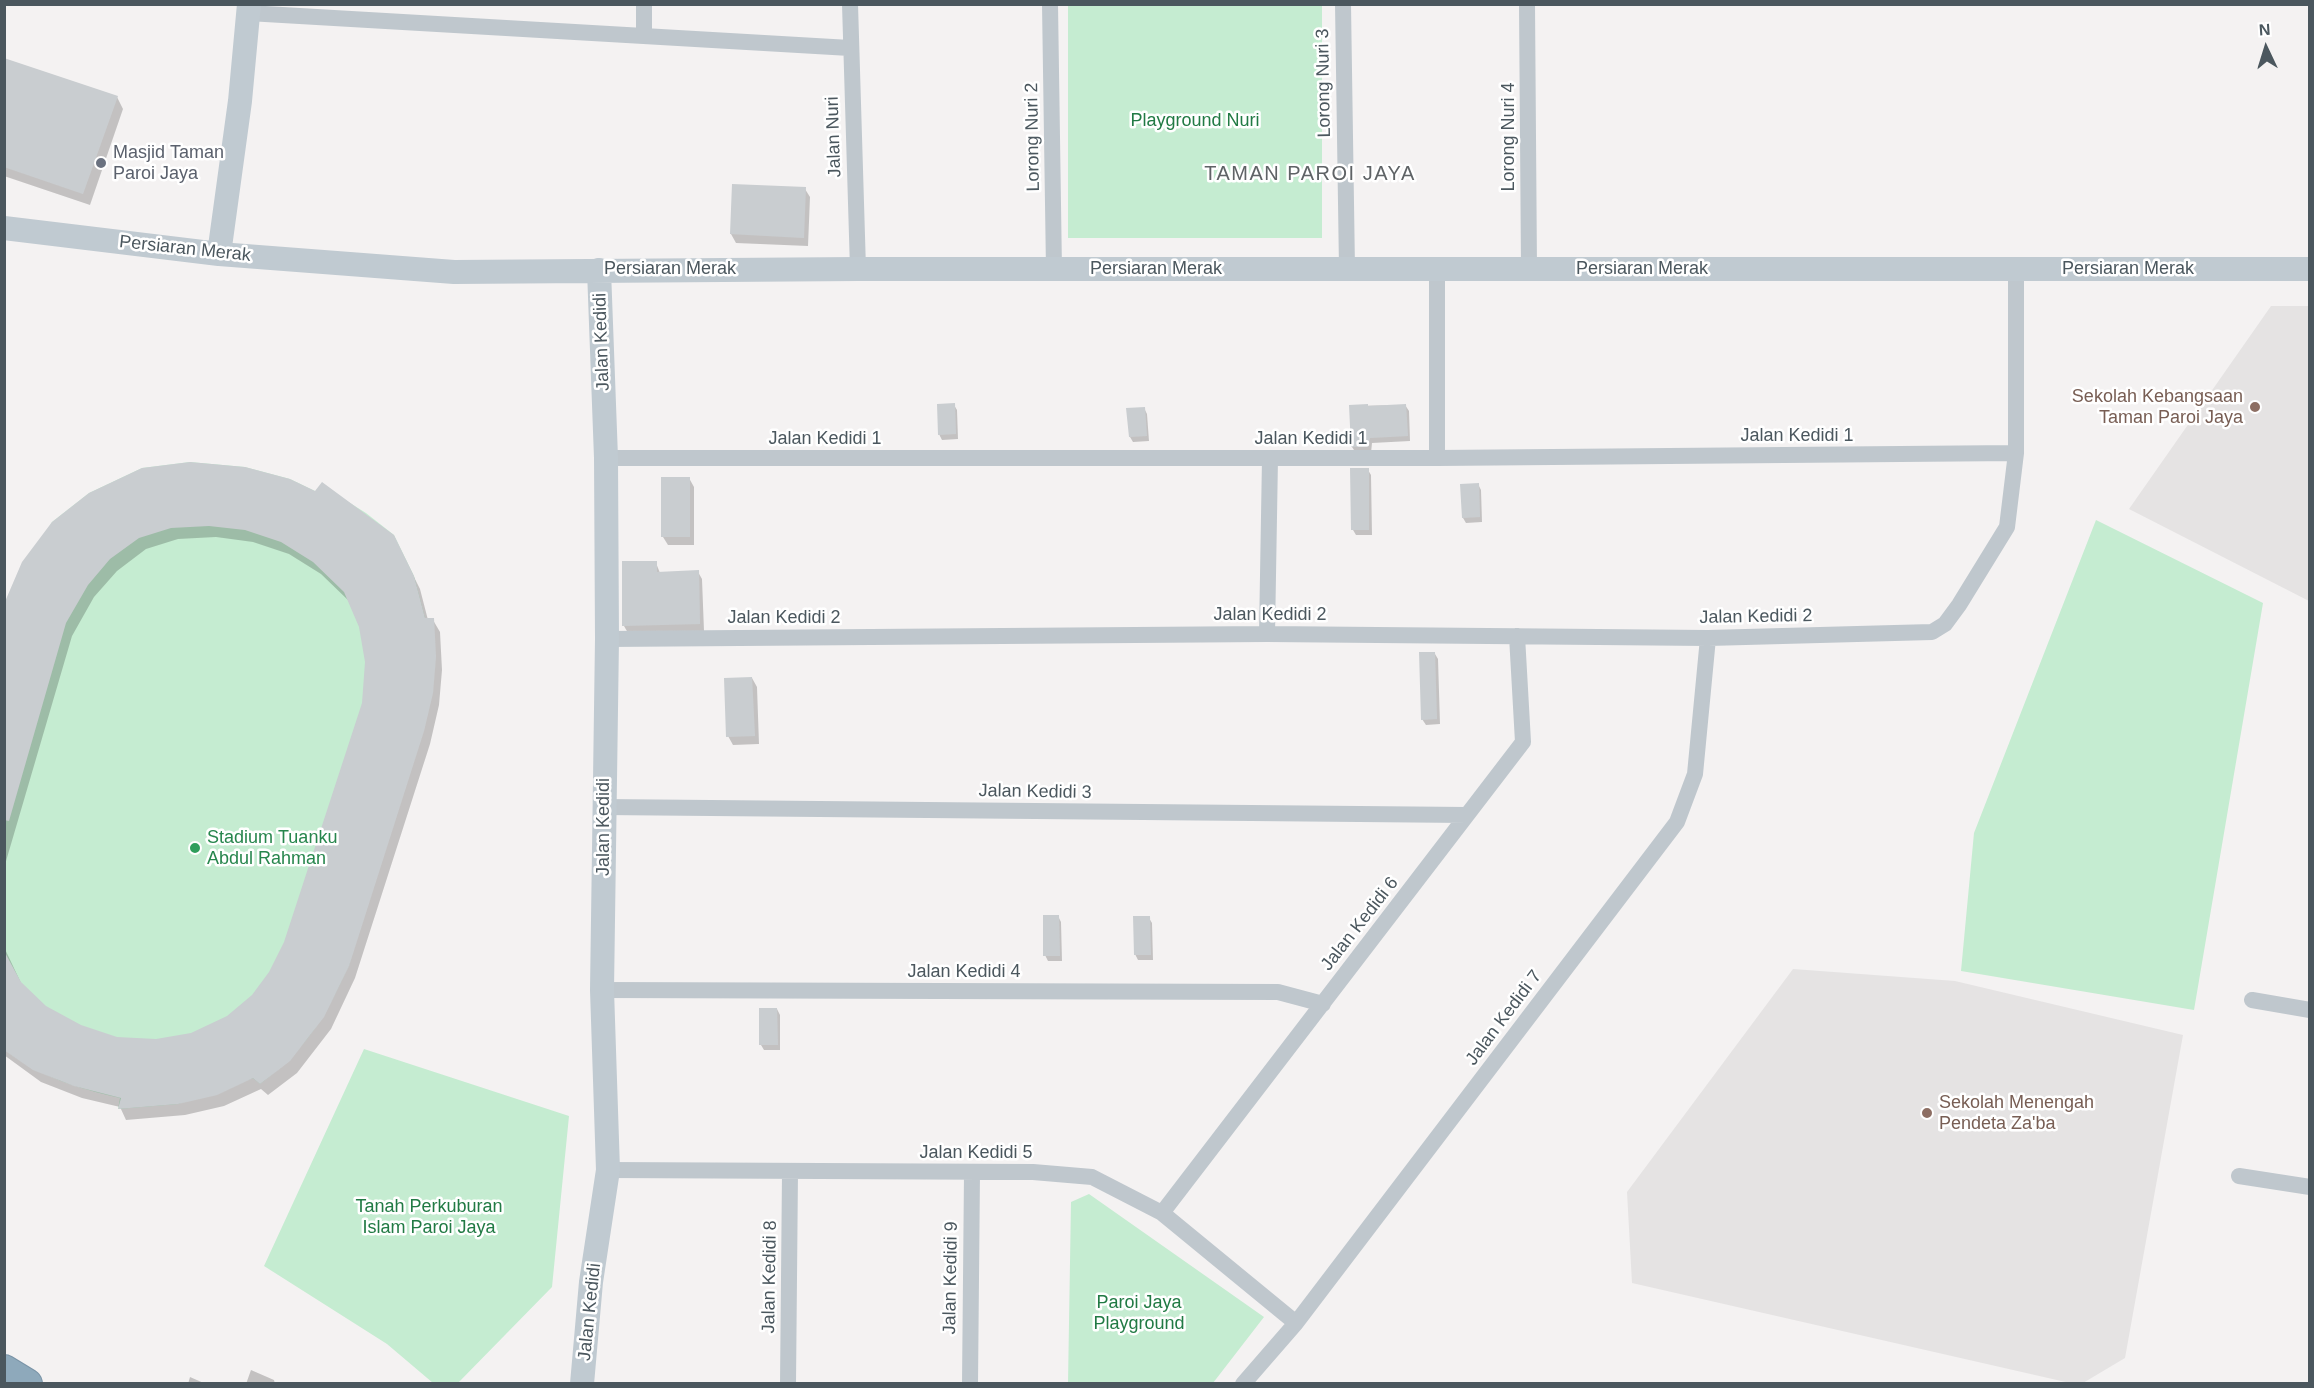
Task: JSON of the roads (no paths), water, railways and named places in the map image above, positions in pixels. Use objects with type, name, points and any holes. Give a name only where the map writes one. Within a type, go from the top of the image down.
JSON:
[{"type":"highway","points":[[4,1370],[27,1383]]},
{"type":"street","points":[[644,4],[644,35]]},
{"type":"street","name":"Jalan Nuri","points":[[850,4],[858,269]]},
{"type":"street","name":"Lorong Nuri 2","points":[[1050,4],[1054,270]]},
{"type":"street","name":"Lorong Nuri 3","points":[[1342,4],[1347,269]]},
{"type":"street","name":"Lorong Nuri 4","points":[[1527,4],[1529,269]]},
{"type":"street","points":[[219,254],[240,101],[248,9],[850,48]]},
{"type":"street","name":"Persiaran Merak","points":[[4,228],[219,254],[454,272],[858,269],[2310,269]]},
{"type":"street","points":[[1437,269],[1437,458]]},
{"type":"street","points":[[2016,269],[2016,453]]},
{"type":"street","name":"Jalan Kedidi","points":[[582,1383],[591,1282],[608,1170],[602,990],[607,639],[606,458],[599,270]]},
{"type":"street","name":"Jalan Kedidi 1","points":[[606,458],[1437,458],[2016,453]]},
{"type":"street","name":"Jalan Kedidi 2","points":[[607,639],[1267,634],[1708,638],[1932,632],[1945,624],[1959,605],[2007,527],[2016,453]]},
{"type":"street","points":[[1267,634],[1270,458]]},
{"type":"street","name":"Jalan Kedidi 6","points":[[1162,1213],[1523,742],[1517,636]]},
{"type":"street","name":"Jalan Kedidi 7","points":[[1243,1383],[1296,1323],[1677,822],[1695,774],[1708,638]]},
{"type":"street","name":"Jalan Kedidi 3","points":[[603,807],[1467,815]]},
{"type":"street","name":"Jalan Kedidi 4","points":[[602,990],[1278,992],[1323,1004]]},
{"type":"street","points":[[2252,1000],[2310,1010]]},
{"type":"street","name":"Jalan Kedidi 5","points":[[608,1170],[1033,1172],[1092,1177],[1162,1213],[1296,1323]]},
{"type":"street","name":"Jalan Kedidi 8","points":[[788,1383],[790,1172]]},
{"type":"street","name":"Jalan Kedidi 9","points":[[970,1383],[972,1173]]},
{"type":"street","points":[[2239,1176],[2310,1187]]},
{"type":"place","name":"Masjid Taman Paroi Jaya","points":[[101,163]]},
{"type":"place","name":"Sekolah Kebangsaan Taman Paroi Jaya","points":[[2255,407]]},
{"type":"place","name":"Stadium Tuanku Abdul Rahman","points":[[195,848]]},
{"type":"place","name":"Sekolah Menengah Pendeta Za'ba","points":[[1927,1113]]},
{"type":"district","name":"TAMAN PAROI JAYA","points":[[1310,174]]},
{"type":"park label","name":"Playground Nuri","points":[[1195,121]]},
{"type":"park label","name":"Tanah Perkuburan Islam Paroi Jaya","points":[[429,1217]]},
{"type":"park label","name":"Paroi Jaya Playground","points":[[1139,1313]]}]
